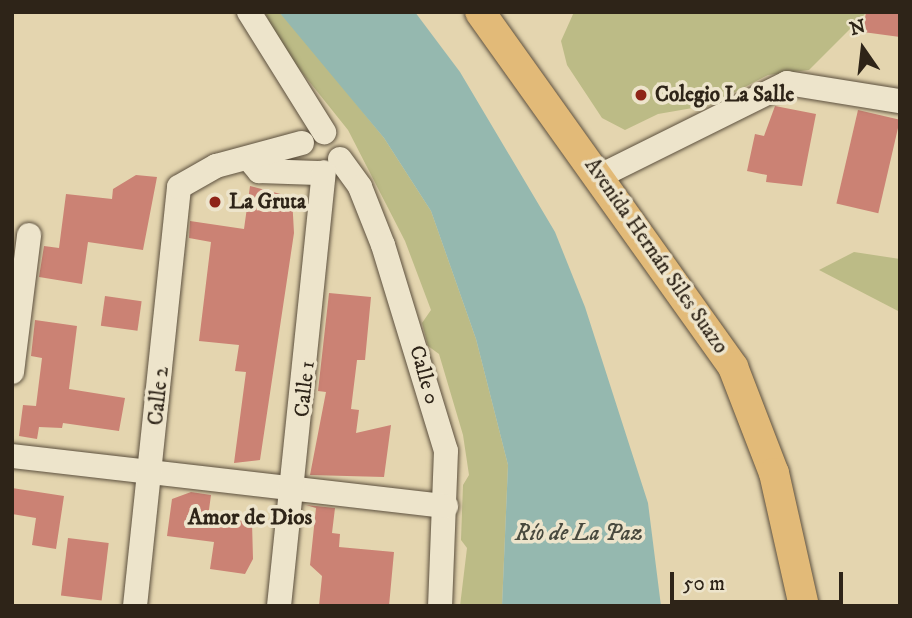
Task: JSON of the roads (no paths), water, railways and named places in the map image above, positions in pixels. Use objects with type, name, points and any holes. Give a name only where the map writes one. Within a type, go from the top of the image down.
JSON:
[{"type":"main road","name":"Avenida Hernán Siles Suazo","points":[[480,12],[714,334],[752,404],[794,547],[804,606]]},
{"type":"street","points":[[249,12],[308,105],[311,138],[302,162],[327,168]]},
{"type":"street","points":[[600,176],[787,83],[900,101]]},
{"type":"street","points":[[311,138],[340,145],[327,168],[259,171],[249,159],[311,138]]},
{"type":"street","name":"Calle 2","points":[[135,606],[152,472],[179,187],[216,166],[249,159]]},
{"type":"street","name":"Calle 1","points":[[279,606],[295,491],[327,168]]},
{"type":"street","name":"Calle 0","points":[[327,168],[360,187],[413,337],[446,451],[446,506],[440,606]]},
{"type":"street","points":[[12,372],[29,235]]},
{"type":"street","points":[[12,456],[295,491],[446,506]]},
{"type":"water","name":"Río de La Paz","points":[[279,12],[415,12],[460,72],[555,232],[585,307],[648,503],[661,606],[502,606],[508,465],[476,339],[431,211],[384,138]]},
{"type":"place","name":"Colegio La Salle","points":[[641,95]]},
{"type":"place","name":"La Gruta","points":[[215,202]]},
{"type":"district","name":"Amor de Dios","points":[[250,518]]}]
